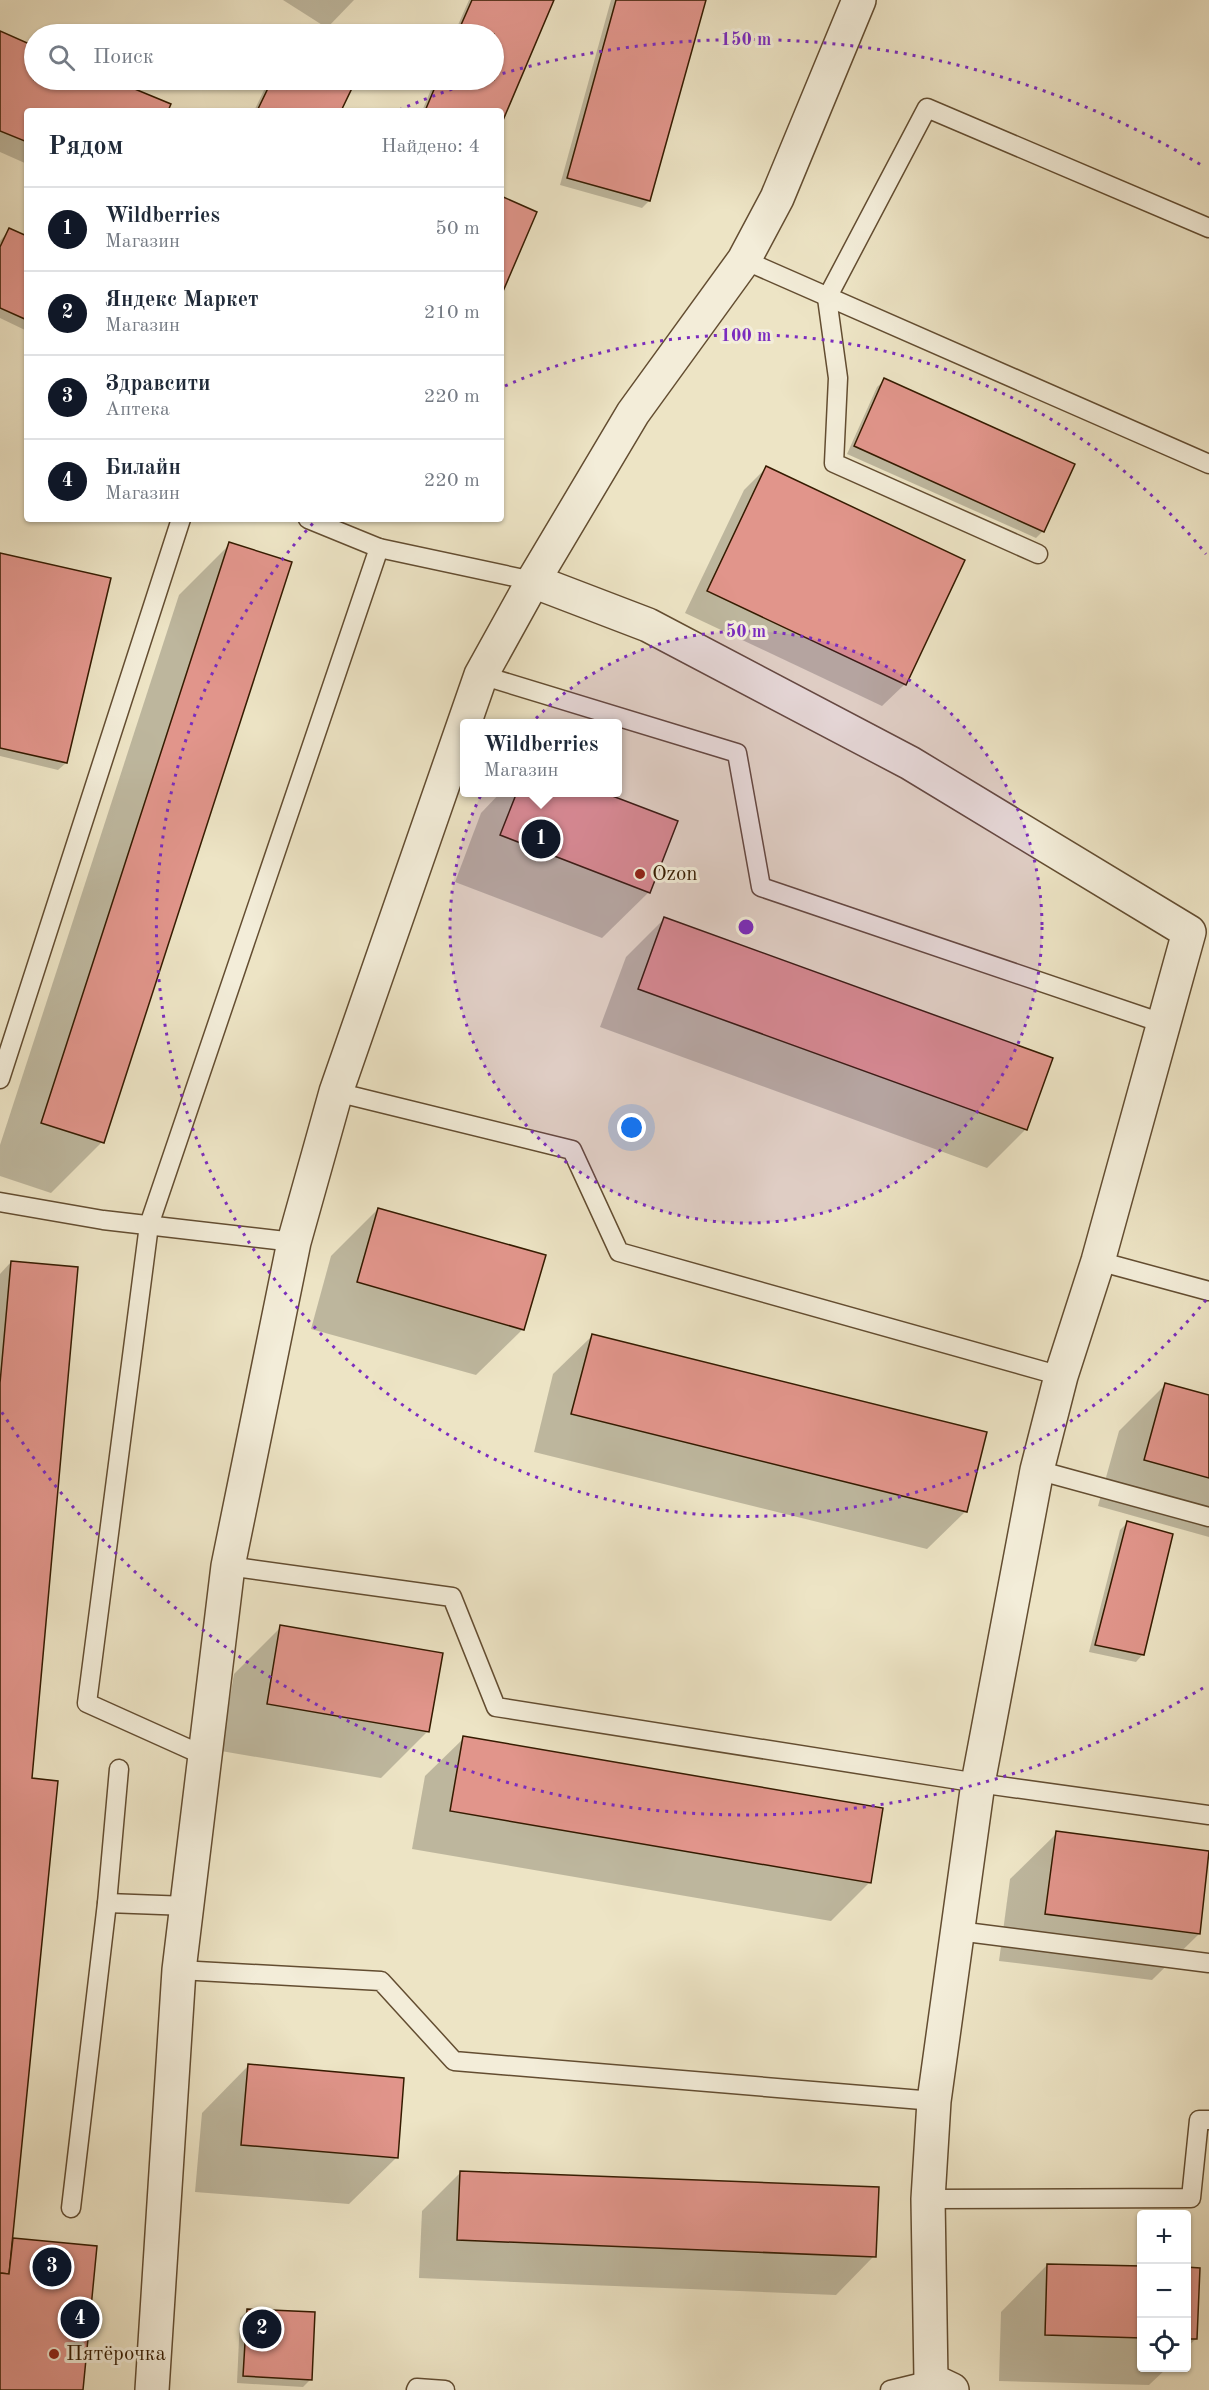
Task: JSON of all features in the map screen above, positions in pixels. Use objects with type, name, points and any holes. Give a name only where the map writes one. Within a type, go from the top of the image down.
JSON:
[{"type":"street","points":[[466,719],[481,675],[532,581],[633,413],[744,260],[777,198],[859,0]]},
{"type":"street","points":[[532,581],[648,625],[910,763],[1189,932],[1098,1261],[1060,1376],[1037,1470],[978,1783],[934,2101],[928,2199],[941,2385]]},
{"type":"street","points":[[152,2390],[179,1970],[207,1756],[228,1566],[294,1242],[336,1092],[460,735]]},
{"type":"lane","points":[[1038,554],[834,463],[838,378],[827,298],[927,108],[1209,228]]},
{"type":"lane","points":[[744,260],[1209,464]]},
{"type":"lane","points":[[0,1079],[180,522]]},
{"type":"lane","points":[[315,522],[379,548],[532,581]]},
{"type":"lane","points":[[207,1756],[87,1703],[149,1226],[379,548]]},
{"type":"lane","points":[[481,675],[737,753],[761,887],[1162,1023]]},
{"type":"lane","points":[[336,1092],[572,1150],[619,1252],[1060,1376]]},
{"type":"lane","points":[[0,1202],[103,1220],[294,1242]]},
{"type":"lane","points":[[1098,1261],[1209,1291]]},
{"type":"lane","points":[[1037,1470],[1209,1517]]},
{"type":"lane","points":[[228,1566],[452,1598],[495,1707],[978,1783],[1209,1815]]},
{"type":"lane","points":[[71,2208],[107,1903],[118,1769]]},
{"type":"lane","points":[[107,1903],[188,1906]]},
{"type":"lane","points":[[958,1930],[1209,1963]]},
{"type":"lane","points":[[179,1970],[381,1981],[454,2061],[934,2101]]},
{"type":"lane","points":[[928,2199],[1191,2198],[1199,2120],[1209,2120]]},
{"type":"lane","points":[[890,2390],[941,2385]]},
{"type":"lane","points":[[416,2390],[445,2390]]},
{"type":"building","points":[[472,0],[554,0],[504,118],[504,108],[426,108],[434,90],[504,90],[504,24],[461,24]]},
{"type":"building","points":[[616,0],[706,0],[650,201],[567,178]]},
{"type":"building","points":[[0,31],[24,42],[24,90],[137,90],[171,104],[169,108],[24,108],[24,141],[0,131]]},
{"type":"building","points":[[267,90],[351,90],[342,108],[258,108]]},
{"type":"building","points":[[504,197],[537,212],[504,289]]},
{"type":"building","points":[[9,228],[24,235],[24,319],[0,308],[0,247]]},
{"type":"building","points":[[884,378],[1075,464],[1044,532],[854,446]]},
{"type":"building","points":[[766,466],[965,560],[906,685],[707,591]]},
{"type":"building","points":[[229,542],[292,562],[104,1143],[41,1123]]},
{"type":"building","points":[[0,553],[111,578],[67,763],[0,748]]},
{"type":"building","points":[[515,797],[615,797],[678,821],[650,893],[500,835]]},
{"type":"building","points":[[664,917],[1053,1058],[1027,1130],[638,989]]},
{"type":"building","points":[[378,1208],[546,1255],[524,1330],[357,1282]]},
{"type":"building","points":[[11,1261],[78,1267],[32,1778],[58,1781],[9,2274],[0,2273],[0,1383]]},
{"type":"building","points":[[592,1334],[987,1432],[967,1512],[571,1414]]},
{"type":"building","points":[[1165,1383],[1209,1395],[1209,1478],[1144,1460]]},
{"type":"building","points":[[1127,1521],[1173,1534],[1144,1655],[1095,1645]]},
{"type":"building","points":[[280,1625],[443,1653],[429,1732],[267,1704]]},
{"type":"building","points":[[463,1736],[883,1808],[871,1883],[450,1811]]},
{"type":"building","points":[[1056,1831],[1209,1851],[1200,1934],[1045,1914]]},
{"type":"building","points":[[248,2064],[404,2078],[398,2158],[241,2145]]},
{"type":"building","points":[[460,2171],[879,2187],[876,2257],[457,2240]]},
{"type":"building","points":[[13,2238],[97,2246],[83,2390],[0,2390],[0,2273],[9,2274]]},
{"type":"building","points":[[1047,2264],[1137,2266],[1137,2338],[1045,2335]]},
{"type":"building","points":[[1191,2267],[1200,2268],[1197,2339],[1191,2339]]},
{"type":"building","points":[[247,2309],[315,2312],[312,2380],[243,2376]]},
{"type":"place","name":"Wildberries","points":[[541,839]]},
{"type":"place","name":"Ozon","points":[[640,874]]},
{"type":"place","name":"Здравсити","points":[[52,2267]]},
{"type":"place","name":"Билайн","points":[[80,2319]]},
{"type":"place","name":"Яндекс Маркет","points":[[262,2329]]},
{"type":"place","name":"Пятёрочка","points":[[54,2354]]}]
